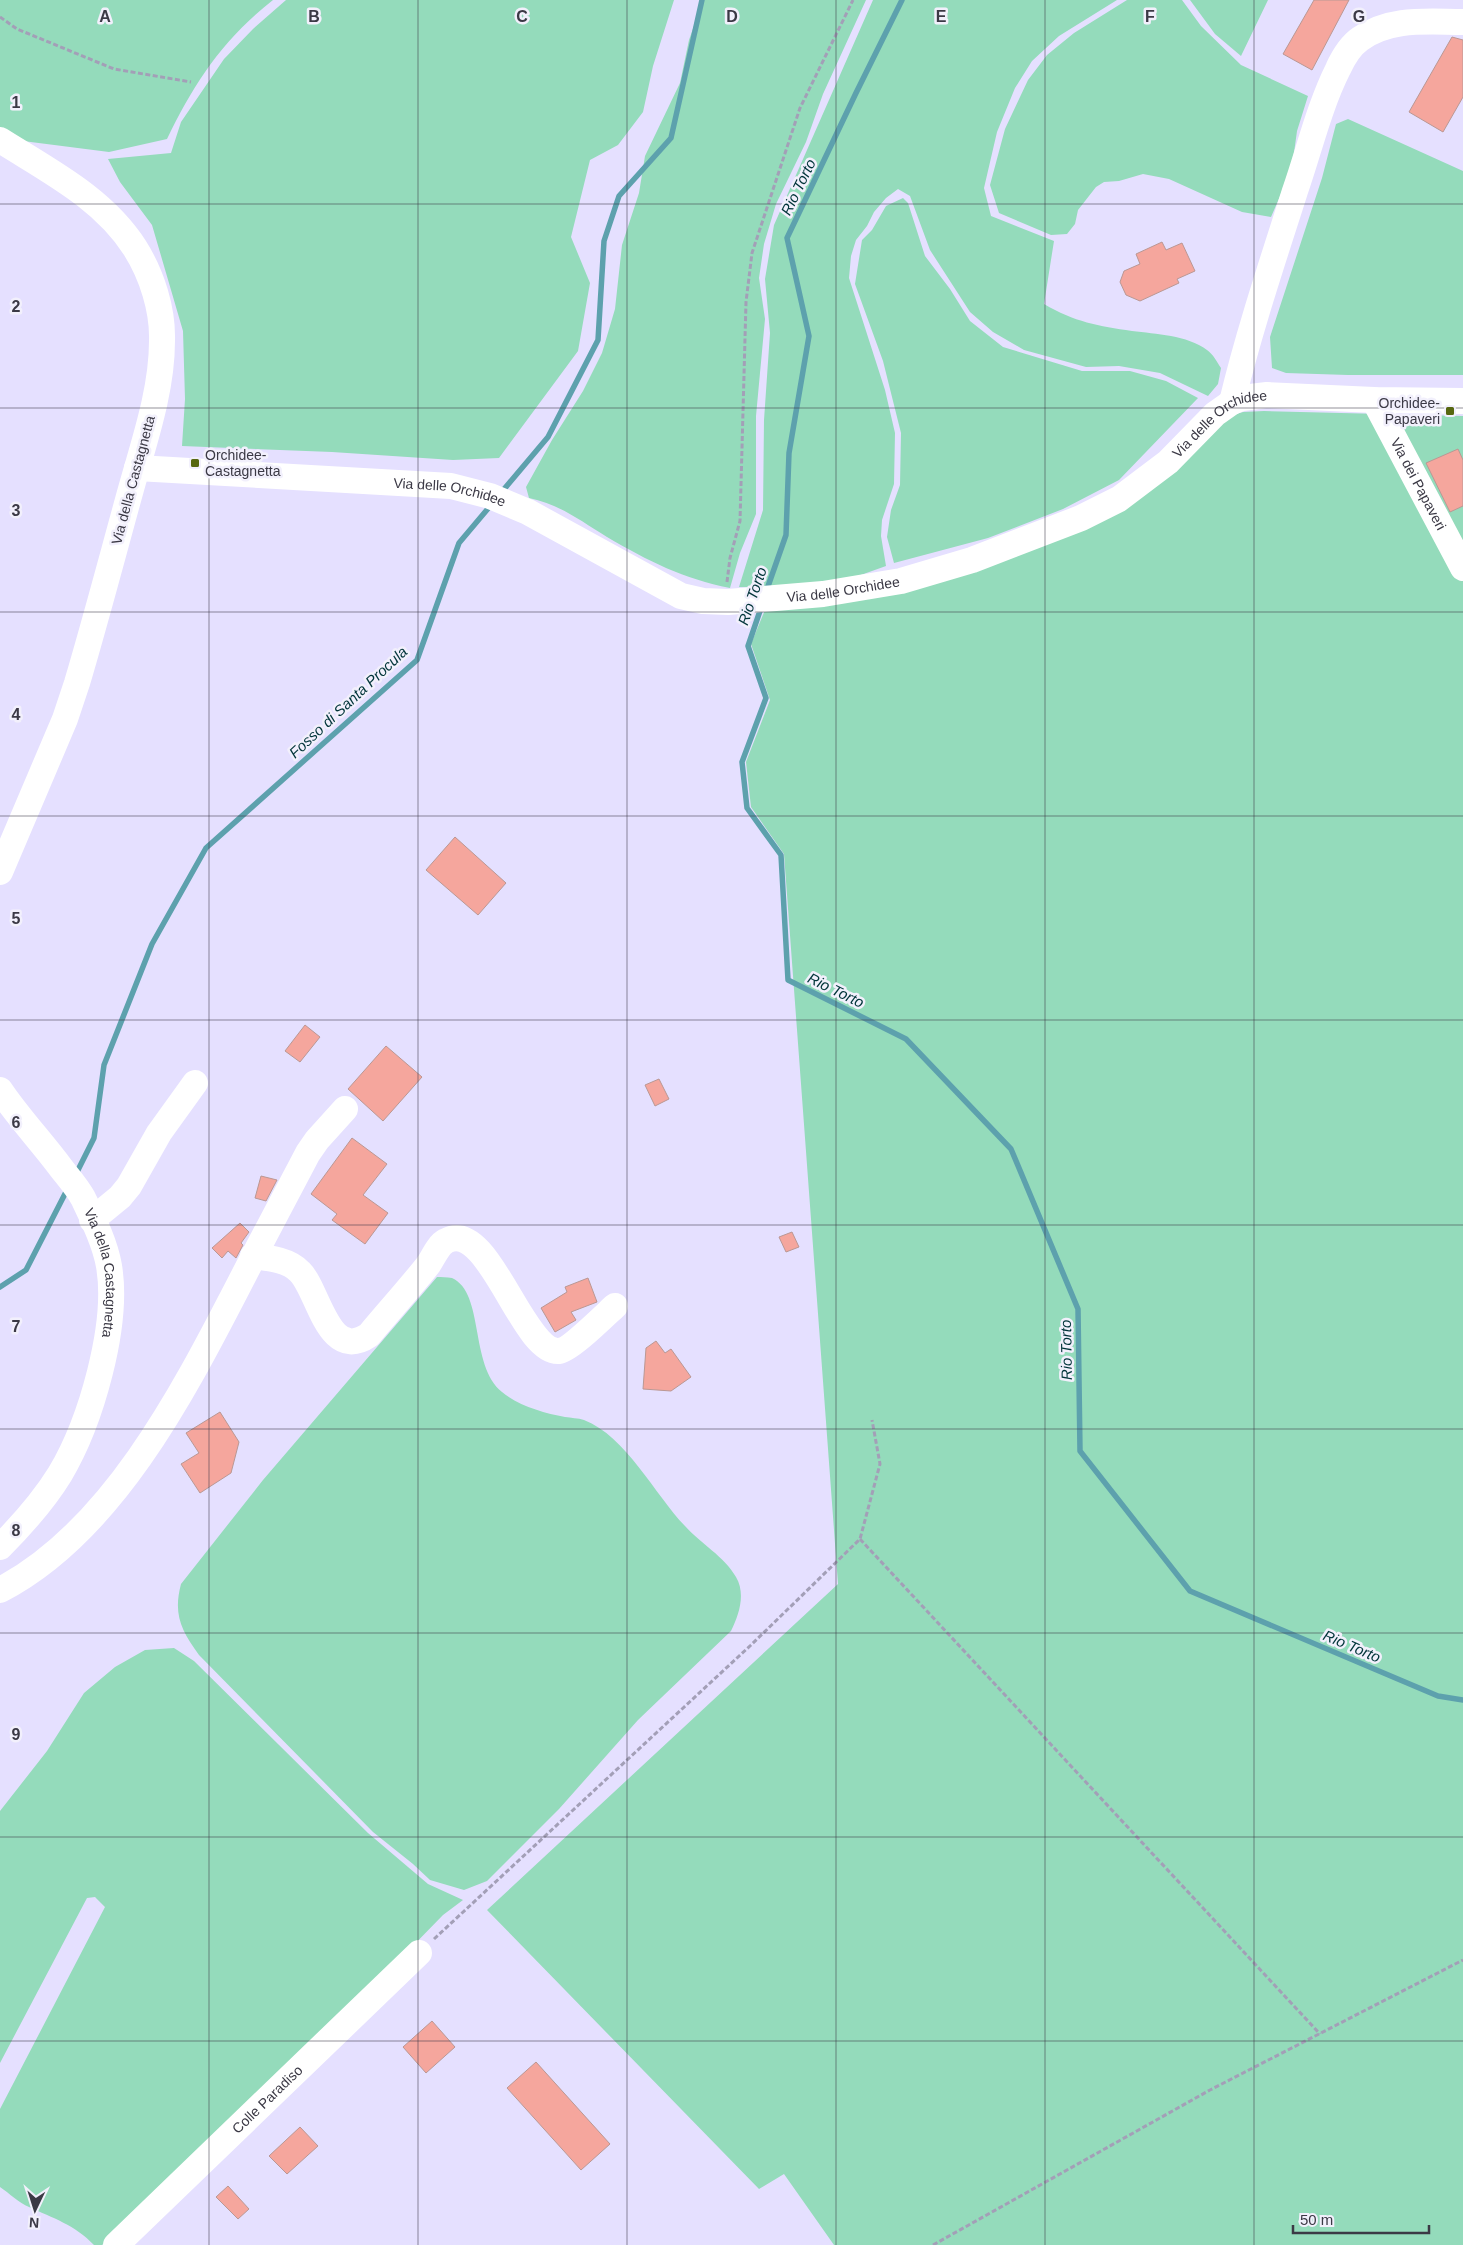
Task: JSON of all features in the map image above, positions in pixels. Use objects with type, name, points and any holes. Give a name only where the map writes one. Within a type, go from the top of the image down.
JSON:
[{"type":"street","points":[[1232,402],[1239,372],[1284,225],[1320,115],[1342,61],[1360,39],[1382,28],[1419,20],[1463,22]]},
{"type":"street","name":"Via della Castagnetta","points":[[0,140],[66,181],[101,208],[130,241],[147,273],[160,319],[162,352],[153,403],[137,468],[71,700],[0,872]]},
{"type":"street","name":"Via delle Orchidee","points":[[137,468],[436,484],[461,488],[508,503],[563,530],[674,593],[694,599],[739,601],[844,591],[912,578],[972,560],[1081,518],[1119,499],[1168,462],[1214,414],[1232,402],[1249,397],[1267,395],[1374,400],[1463,401]]},
{"type":"street","name":"Via dei Papaveri","points":[[1374,400],[1463,568]]},
{"type":"street","points":[[92,1220],[120,1197],[129,1186],[159,1133],[195,1083]]},
{"type":"street","name":"Via della Castagnetta","points":[[0,1090],[82,1197],[108,1264],[111,1301],[107,1338],[93,1396],[82,1426],[61,1472],[19,1527],[0,1547]]},
{"type":"street","points":[[0,1590],[45,1561],[70,1540],[96,1512],[136,1461],[158,1430],[217,1330],[308,1153],[317,1140],[346,1109]]},
{"type":"street","points":[[254,1256],[280,1261],[301,1272],[331,1329],[349,1341],[356,1341],[369,1335],[428,1264],[442,1244],[452,1239],[466,1242],[483,1255],[492,1266],[533,1334],[551,1350],[558,1351],[569,1347],[615,1306]]},
{"type":"street","name":"Colle Paradiso","points":[[116,2245],[419,1953]]},
{"type":"path","points":[[739,601],[726,593],[730,558],[740,521],[746,302],[752,252],[800,108],[853,0]]},
{"type":"path","points":[[0,17],[17,29],[114,68],[190,82]]},
{"type":"path","points":[[419,1953],[744,1651],[860,1539],[880,1464],[872,1420]]},
{"type":"path","points":[[860,1539],[1320,2034]]},
{"type":"path","points":[[933,2245],[1210,2090],[1463,1960]]},
{"type":"green space","points":[[0,0],[273,0],[239,30],[211,63],[188,99],[167,139],[109,152],[23,141],[0,127]]},
{"type":"green space","points":[[286,0],[674,0],[653,66],[643,112],[618,145],[590,160],[571,237],[590,283],[578,351],[499,458],[453,460],[332,452],[182,446],[185,399],[183,331],[152,225],[120,182],[108,159],[171,153],[181,122],[224,59],[253,29]]},
{"type":"green space","points":[[703,0],[866,0],[823,94],[806,142],[776,204],[764,244],[759,278],[765,319],[756,416],[756,514],[740,553],[730,588],[697,580],[652,561],[622,546],[560,509],[529,498],[526,487],[552,440],[583,391],[602,353],[615,309],[622,245],[639,193],[645,156],[680,83],[689,40]]},
{"type":"green space","points":[[873,0],[1117,0],[1059,36],[1032,61],[1015,88],[997,132],[984,188],[991,216],[1054,241],[1044,304],[1066,315],[1098,325],[1171,336],[1199,345],[1211,354],[1221,368],[1218,384],[1208,396],[1160,373],[1119,366],[1086,367],[1024,350],[993,332],[970,312],[930,250],[910,196],[898,189],[886,198],[874,212],[867,226],[856,240],[851,256],[849,278],[885,390],[895,433],[894,484],[882,520],[881,536],[886,566],[844,581],[782,588],[739,587],[763,510],[764,420],[770,333],[765,279],[774,225]]},
{"type":"green space","points":[[1127,0],[1182,0],[1201,26],[1241,65],[1308,96],[1297,131],[1293,160],[1271,217],[1242,212],[1169,179],[1143,174],[1119,181],[1104,182],[1096,187],[1078,210],[1075,224],[1067,234],[1051,235],[999,213],[990,185],[1005,129],[1028,80],[1047,55],[1074,33]]},
{"type":"green space","points":[[1190,0],[1268,0],[1241,56],[1215,34]]},
{"type":"green space","points":[[1348,119],[1463,171],[1463,375],[1286,373],[1272,368],[1270,337],[1322,178],[1336,124]]},
{"type":"green space","points":[[903,198],[908,203],[925,256],[950,289],[970,321],[1003,347],[1082,371],[1130,371],[1166,381],[1198,398],[1119,480],[1063,509],[988,538],[894,563],[887,537],[891,510],[900,485],[901,433],[883,361],[855,284],[862,240],[872,230],[886,206]]},
{"type":"green space","points":[[1243,412],[1463,416],[1463,2245],[834,2245],[784,2174],[759,2189],[487,1910],[838,1584],[784,854],[751,807],[746,762],[770,700],[751,644],[767,605],[1003,558],[1233,415]]},
{"type":"green space","points":[[437,1277],[452,1278],[462,1286],[469,1298],[485,1365],[492,1380],[502,1392],[516,1401],[540,1411],[584,1420],[599,1428],[613,1439],[627,1452],[685,1526],[719,1556],[731,1570],[741,1590],[739,1611],[731,1631],[638,1720],[559,1809],[487,1881],[464,1890],[430,1880],[373,1832],[199,1655],[187,1638],[178,1613],[181,1584],[263,1480]]},
{"type":"green space","points":[[174,1648],[194,1661],[368,1833],[428,1884],[463,1900],[443,1915],[326,2035],[102,2245],[94,2245],[71,2227],[25,2205],[0,2187],[0,2109],[105,1907],[95,1897],[87,1898],[0,2063],[0,1811],[47,1751],[84,1693],[115,1667],[145,1650]]},
{"type":"building","points":[[1314,0],[1349,0],[1312,70],[1283,54]]},
{"type":"building","points":[[1452,37],[1463,40],[1463,97],[1443,132],[1409,112]]},
{"type":"building","points":[[1162,242],[1166,250],[1182,243],[1195,271],[1177,279],[1179,283],[1140,301],[1126,295],[1120,282],[1124,271],[1140,264],[1136,254]]},
{"type":"building","points":[[1458,449],[1463,460],[1463,506],[1450,512],[1426,463]]},
{"type":"building","points":[[455,837],[506,883],[478,915],[426,870]]},
{"type":"building","points":[[305,1025],[320,1037],[300,1062],[285,1051]]},
{"type":"building","points":[[386,1046],[422,1077],[383,1121],[348,1089]]},
{"type":"building","points":[[659,1079],[669,1099],[655,1106],[645,1085]]},
{"type":"building","points":[[352,1138],[387,1164],[363,1195],[388,1213],[365,1244],[332,1220],[337,1214],[311,1194]]},
{"type":"building","points":[[261,1176],[277,1180],[266,1201],[255,1198]]},
{"type":"building","points":[[240,1223],[249,1232],[241,1243],[243,1245],[236,1258],[228,1251],[222,1258],[212,1248]]},
{"type":"building","points":[[792,1232],[799,1247],[786,1252],[779,1237]]},
{"type":"building","points":[[588,1278],[597,1302],[571,1312],[576,1320],[555,1332],[541,1308],[567,1292],[565,1287]]},
{"type":"building","points":[[656,1341],[665,1353],[671,1349],[691,1377],[671,1391],[643,1389],[646,1348]]},
{"type":"building","points":[[220,1412],[239,1442],[231,1473],[200,1493],[181,1464],[199,1453],[186,1433]]},
{"type":"building","points":[[432,2021],[455,2047],[426,2073],[403,2047]]},
{"type":"building","points":[[536,2062],[610,2144],[581,2170],[507,2088]]},
{"type":"building","points":[[300,2127],[318,2146],[287,2174],[269,2156]]},
{"type":"building","points":[[228,2186],[249,2209],[238,2219],[216,2197]]},
{"type":"waterway","name":"Fosso di Santa Procula","points":[[500,494],[548,437],[598,340],[604,241],[619,196],[671,138],[702,0]]},
{"type":"waterway","name":"Rio Torto","points":[[766,592],[786,535],[789,453],[809,336],[787,238],[902,0]]},
{"type":"waterway","name":"Fosso di Santa Procula","points":[[76,1174],[94,1138],[104,1065],[152,944],[206,848],[417,660],[459,543],[491,505]]},
{"type":"waterway","name":"Rio Torto","points":[[762,605],[748,646],[766,698],[742,762],[747,808],[781,855],[788,980],[906,1039],[1011,1149],[1078,1309],[1080,1451],[1190,1591],[1438,1696],[1463,1700]]},
{"type":"waterway","name":"Fosso di Santa Procula","points":[[0,1287],[26,1270],[68,1188]]},
{"type":"place","name":"Orchidee- Papaveri","points":[[1450,411]]},
{"type":"place","name":"Orchidee- Castagnetta","points":[[195,463]]}]
